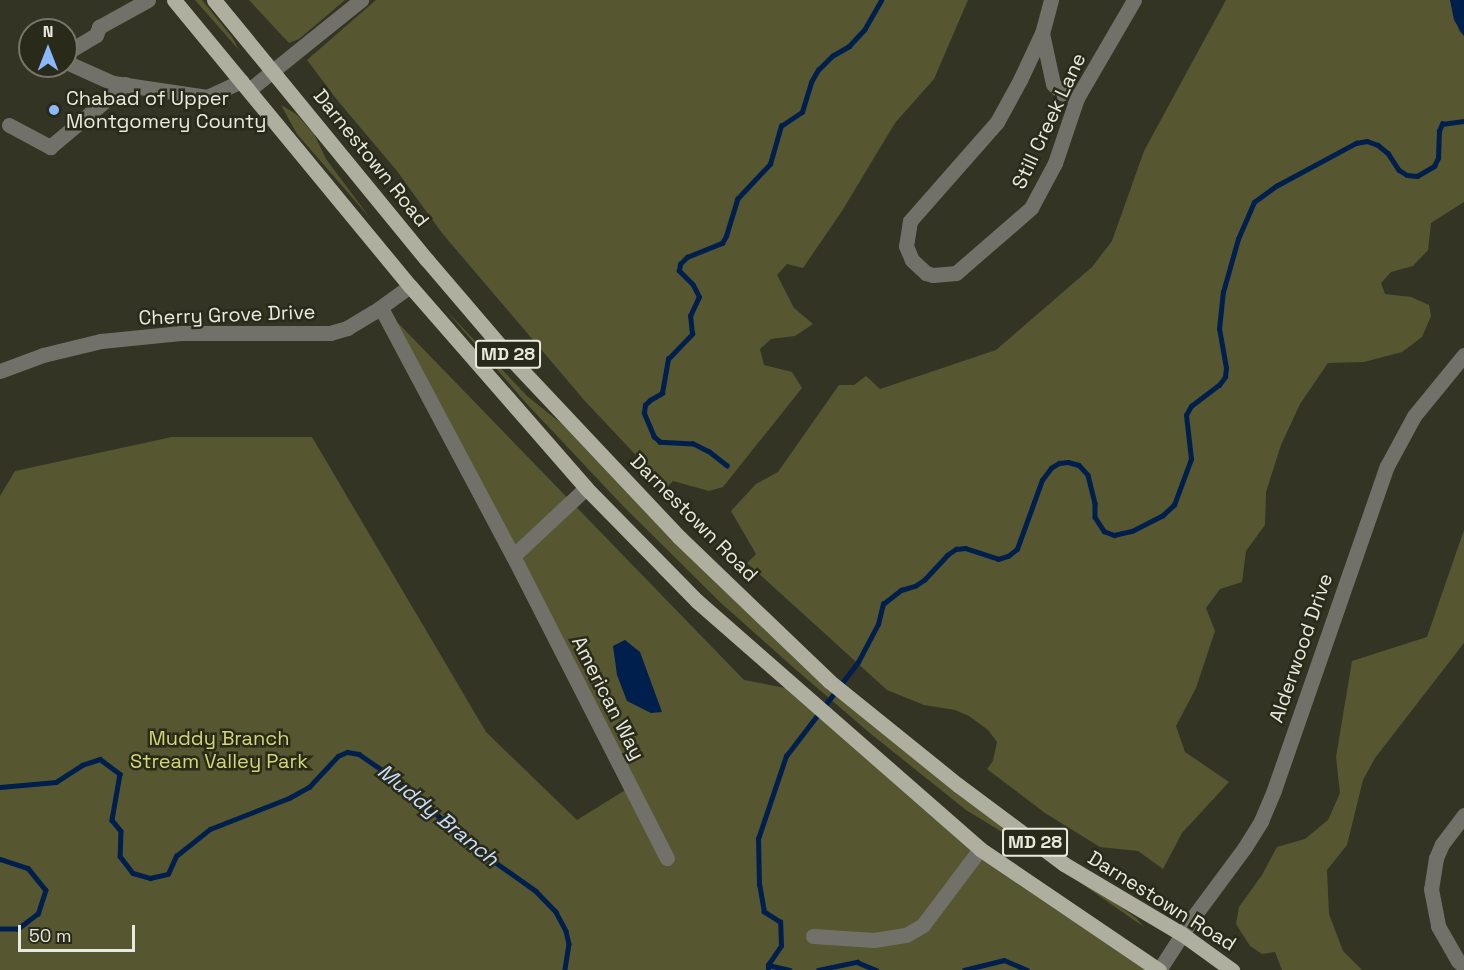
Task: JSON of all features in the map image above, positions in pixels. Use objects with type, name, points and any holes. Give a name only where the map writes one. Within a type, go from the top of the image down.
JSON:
[{"type":"main road","name":"MD 28","points":[[174,0],[410,286],[586,488],[698,602],[980,849],[1159,970]]},
{"type":"main road","name":"Darnestown Road","points":[[214,0],[427,260],[515,363],[679,537],[829,681],[849,699],[1064,864],[1182,933],[1232,970]]},
{"type":"street","points":[[78,46],[96,35],[99,27],[147,0]]},
{"type":"street","points":[[78,67],[113,82],[207,97],[245,86],[274,71],[361,0]]},
{"type":"street","name":"Still Creek Lane","points":[[1051,0],[1042,33],[997,122],[910,221],[906,246],[918,266],[933,275],[956,273],[1031,208],[1055,163],[1077,98],[1134,0]]},
{"type":"street","points":[[1042,33],[1053,84],[1062,93],[1077,98]]},
{"type":"street","points":[[9,125],[50,147],[125,84]]},
{"type":"street","name":"Cherry Grove Drive","points":[[0,371],[43,355],[101,341],[182,333],[330,333],[347,328],[381,308],[410,286]]},
{"type":"street","name":"American Way","points":[[381,308],[513,556],[667,858]]},
{"type":"street","name":"Alderwood Drive","points":[[1159,970],[1169,951],[1245,847],[1261,821],[1274,790],[1387,466],[1414,416],[1464,355]]},
{"type":"street","points":[[513,556],[586,488]]},
{"type":"street","points":[[1464,815],[1442,844],[1436,858],[1431,889],[1438,926],[1458,961],[1464,966]]},
{"type":"street","points":[[813,936],[874,940],[906,935],[923,925],[980,849]]},
{"type":"green space","points":[[195,0],[202,0],[232,37],[239,50]]},
{"type":"green space","points":[[249,0],[345,0],[299,39],[289,43]]},
{"type":"green space","points":[[376,0],[968,0],[934,79],[895,123],[842,211],[803,268],[787,264],[777,275],[794,308],[813,324],[795,336],[771,339],[760,349],[764,365],[792,372],[802,388],[723,487],[709,491],[673,481],[667,487],[584,400],[442,233],[397,171],[307,60]]},
{"type":"green space","points":[[1226,0],[1450,0],[1459,31],[1464,36],[1464,202],[1431,223],[1428,250],[1413,266],[1391,272],[1381,283],[1385,294],[1411,297],[1429,305],[1431,316],[1422,337],[1402,352],[1364,362],[1328,363],[1300,404],[1281,445],[1266,492],[1265,525],[1246,551],[1242,582],[1220,589],[1206,608],[1215,631],[1196,688],[1176,726],[1185,752],[1229,782],[1182,833],[1163,869],[1138,851],[1100,847],[1045,813],[987,769],[993,761],[997,742],[988,730],[969,716],[955,710],[924,705],[887,690],[747,563],[756,554],[731,511],[756,484],[778,472],[839,385],[854,385],[866,376],[880,389],[996,350],[1092,267],[1112,241],[1144,151]]},
{"type":"green space","points":[[281,105],[296,114],[314,134],[326,159],[370,218],[297,134]]},
{"type":"green space","points":[[443,307],[527,396],[562,424],[659,524],[757,618],[1024,837],[1136,918],[1144,927],[1046,859],[966,810],[871,734],[794,668],[721,603],[623,506],[526,403]]},
{"type":"green space","name":"Muddy Branch Stream Valley Park","points":[[397,322],[744,680],[796,690],[980,849],[1159,970],[0,970],[0,496],[15,471],[172,437],[312,437],[486,732],[577,820],[635,784]]},
{"type":"green space","points":[[1464,530],[1464,643],[1375,758],[1363,780],[1347,845],[1327,870],[1329,914],[1343,951],[1362,970],[1282,970],[1275,952],[1262,954],[1250,946],[1236,924],[1239,907],[1262,875],[1277,847],[1305,839],[1328,820],[1340,793],[1336,757],[1352,661],[1427,637]]},
{"type":"water","points":[[1450,0],[1464,0],[1464,36],[1454,20]]},
{"type":"water","points":[[625,640],[640,652],[662,712],[651,713],[627,701],[617,675],[613,646]]},
{"type":"waterway","points":[[727,466],[709,452],[693,444],[660,442],[654,437],[644,413],[645,405],[662,393],[668,359],[692,334],[690,316],[699,297],[693,285],[679,271],[680,264],[687,257],[722,243],[737,199],[770,164],[781,126],[802,112],[811,82],[818,70],[832,56],[849,46],[864,30],[881,0]]},
{"type":"waterway","name":"Muddy Branch","points":[[768,970],[768,965],[781,946],[780,922],[764,912],[759,885],[758,839],[786,756],[858,662],[878,624],[883,604],[901,590],[915,586],[924,580],[947,555],[956,549],[965,548],[998,559],[1008,556],[1017,549],[1042,480],[1051,468],[1059,463],[1068,462],[1079,465],[1088,475],[1095,503],[1095,517],[1104,531],[1114,535],[1132,531],[1162,516],[1174,505],[1191,459],[1186,415],[1191,406],[1219,385],[1225,377],[1226,368],[1219,329],[1223,292],[1238,239],[1254,202],[1276,186],[1356,143],[1367,141],[1378,145],[1388,153],[1399,170],[1407,175],[1417,176],[1434,166],[1438,158],[1439,131],[1442,124],[1464,121]]},
{"type":"waterway","name":"Muddy Branch","points":[[0,787],[56,782],[82,765],[100,759],[120,774],[112,820],[121,831],[120,856],[133,873],[150,878],[168,874],[176,856],[210,829],[289,798],[309,787],[338,756],[347,752],[359,754],[411,790],[464,840],[536,891],[556,912],[566,931],[569,944],[565,970]]},
{"type":"waterway","name":"Muddy Branch","points":[[0,859],[28,868],[46,890],[38,914],[18,929],[0,929]]},
{"type":"waterway","points":[[964,970],[1004,960],[1027,970]]},
{"type":"waterway","points":[[818,970],[857,962],[876,970]]},
{"type":"waterway","points":[[768,965],[789,970]]},
{"type":"place","name":"Chabad of Upper Montgomery County","points":[[54,110]]}]
